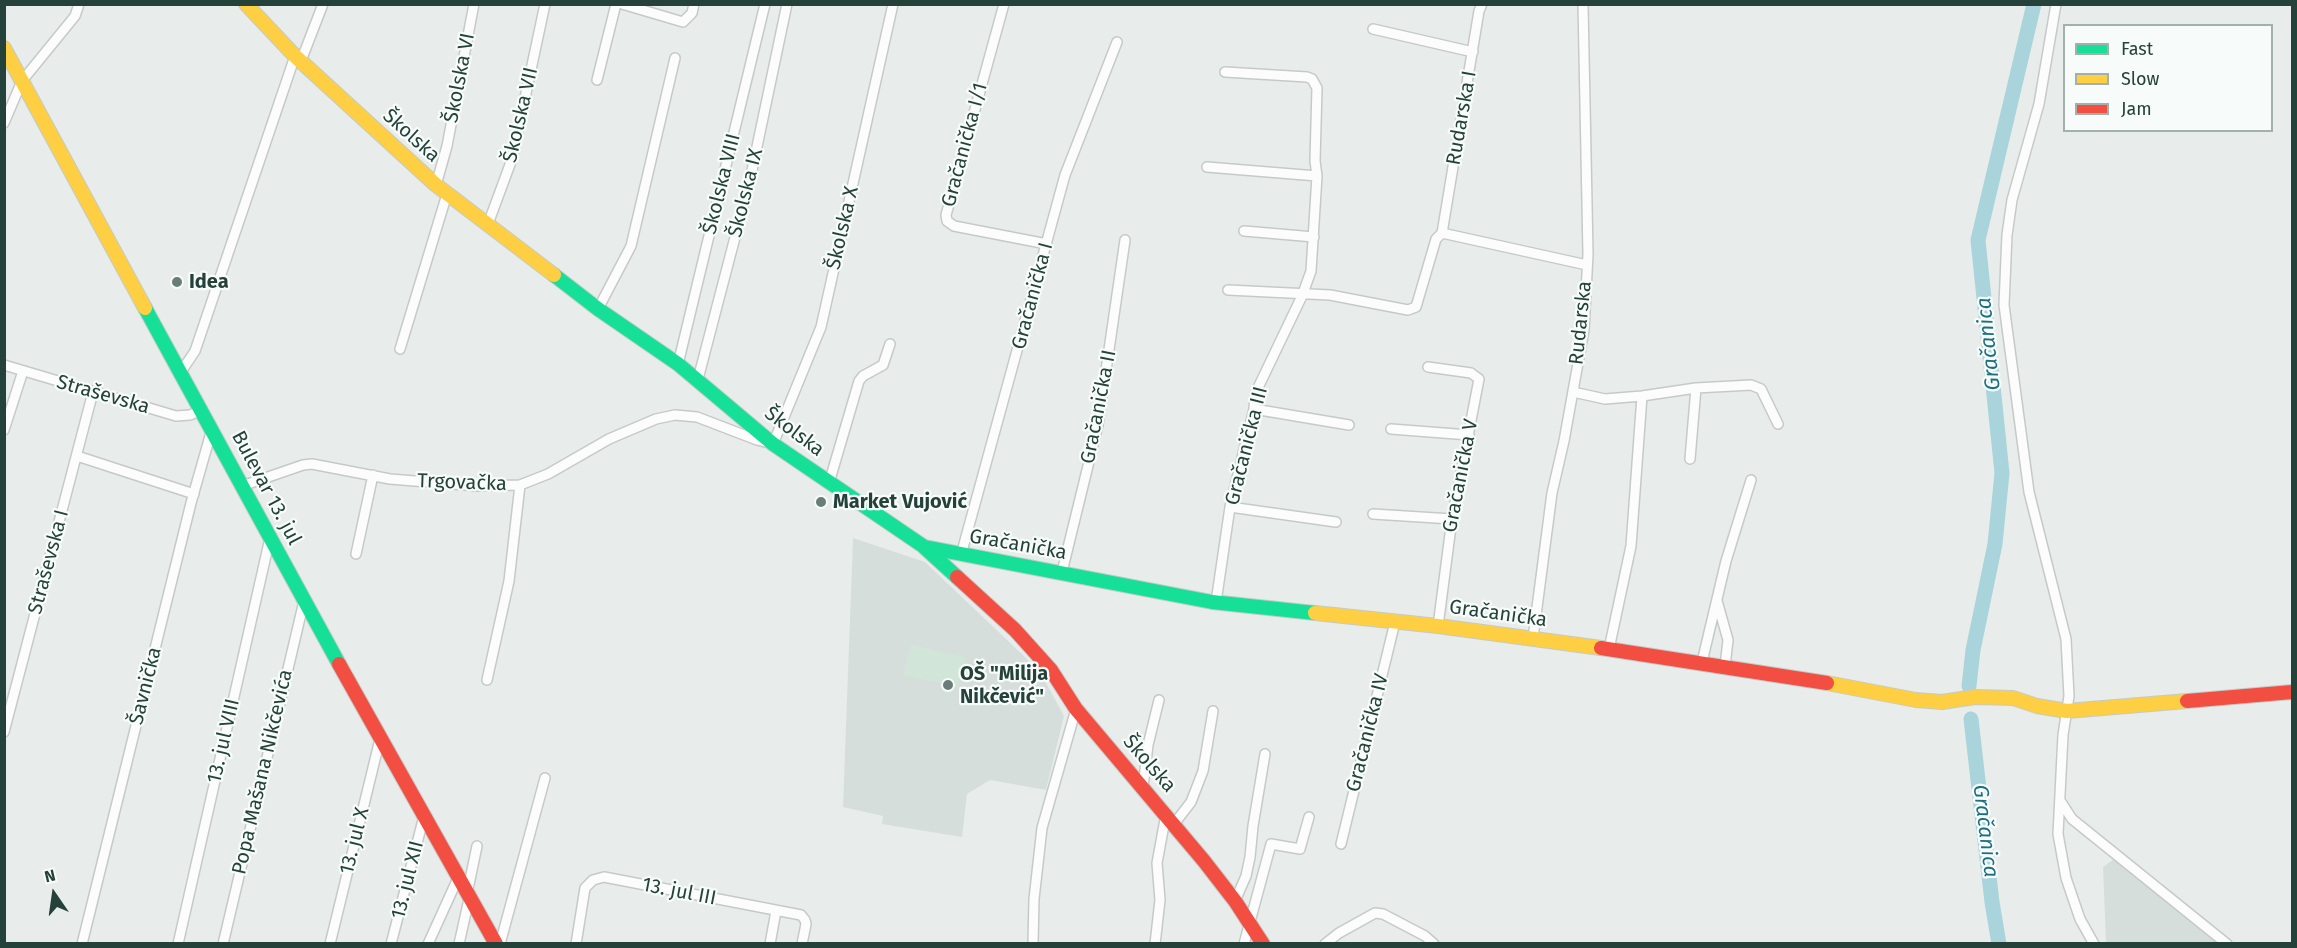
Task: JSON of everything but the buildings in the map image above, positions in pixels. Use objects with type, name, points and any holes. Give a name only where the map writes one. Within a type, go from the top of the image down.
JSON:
[{"type":"street","points":[[4,123],[22,81],[75,16],[79,4]]},
{"type":"street","name":"Školska","points":[[246,4],[258,10],[298,59],[447,194],[598,309],[698,379],[773,444],[923,546],[1015,630],[1051,670],[1076,709],[1170,819],[1235,901],[1263,944]]},
{"type":"street","points":[[181,372],[195,351],[298,59],[323,4]]},
{"type":"street","name":"Školska VI","points":[[436,185],[447,146],[474,4]]},
{"type":"street","name":"Školska VII","points":[[488,224],[512,159],[545,4]]},
{"type":"street","points":[[597,80],[622,5],[683,22],[692,13],[694,4]]},
{"type":"street","name":"Školska VIII","points":[[678,364],[765,4]]},
{"type":"street","name":"Školska IX","points":[[698,379],[750,180],[787,4]]},
{"type":"street","name":"Školska X","points":[[773,444],[821,327],[893,4]]},
{"type":"street","name":"Gračanička I/1","points":[[1004,4],[946,215],[948,221],[954,226],[1047,244]]},
{"type":"street","name":"Rudarska I","points":[[1303,295],[1330,294],[1392,308],[1408,310],[1416,307],[1436,238],[1442,233],[1482,4]]},
{"type":"street","points":[[2056,4],[2039,104],[2013,200],[2007,235],[2004,305],[2029,492],[2066,639],[2069,696],[2063,735],[2058,834],[2066,878],[2080,919],[2094,944]]},
{"type":"street","name":"Rudarska","points":[[1533,638],[1552,493],[1584,330],[1587,266],[1581,5]]},
{"type":"street","points":[[1373,29],[1473,52]]},
{"type":"street","name":"Gračanička I","points":[[961,555],[1065,175],[1117,42]]},
{"type":"street","name":"Bulevar 13. jul","points":[[4,48],[304,601],[496,943]]},
{"type":"street","points":[[598,309],[631,246],[675,58]]},
{"type":"street","name":"Gračanička III","points":[[1216,602],[1230,507],[1254,409],[1255,394],[1303,295],[1311,271],[1317,176],[1315,161],[1316,83],[1307,77],[1225,72]]},
{"type":"street","points":[[1208,167],[1317,176]]},
{"type":"street","points":[[400,350],[447,194]]},
{"type":"street","points":[[1244,231],[1314,237]]},
{"type":"street","points":[[1442,233],[1587,266]]},
{"type":"street","name":"Gračanička II","points":[[1062,572],[1098,425],[1125,240]]},
{"type":"street","points":[[1228,290],[1303,295]]},
{"type":"street","points":[[829,483],[858,381],[884,365],[890,344]]},
{"type":"street","name":"Straševska","points":[[4,365],[176,416],[190,415],[202,410]]},
{"type":"street","name":"Gračanička V","points":[[1428,367],[1472,373],[1478,376],[1479,384],[1452,519],[1438,626]]},
{"type":"street","points":[[4,430],[23,371]]},
{"type":"street","points":[[1573,392],[1605,399],[1696,388],[1751,385],[1761,390],[1778,424]]},
{"type":"street","points":[[1690,459],[1696,388]]},
{"type":"street","name":"Straševska I","points":[[4,732],[93,392]]},
{"type":"street","points":[[1609,649],[1630,546],[1642,396]]},
{"type":"street","points":[[1254,409],[1349,425]]},
{"type":"street","name":"Trgovačka","points":[[243,486],[312,464],[390,479],[477,486],[520,485],[548,474],[609,438],[657,419],[675,416],[697,417],[757,441],[773,444]]},
{"type":"street","name":"Šavnička","points":[[82,944],[212,429]]},
{"type":"street","points":[[1391,429],[1469,435]]},
{"type":"street","points":[[76,456],[194,494]]},
{"type":"street","points":[[356,554],[373,475]]},
{"type":"street","points":[[1702,662],[1717,599],[1751,480]]},
{"type":"street","points":[[488,680],[509,581],[520,485]]},
{"type":"street","points":[[1230,507],[1336,522]]},
{"type":"street","points":[[1373,514],[1452,519]]},
{"type":"street","name":"13. jul VIII","points":[[178,944],[270,538]]},
{"type":"street","name":"Gračanička","points":[[923,546],[1216,602],[1533,638],[1702,662],[1916,700],[1942,702],[1974,697],[2013,698],[2037,706],[2067,711],[2292,692]]},
{"type":"street","points":[[1717,599],[1728,640],[1725,666]]},
{"type":"street","name":"Popa Mašana Nikčevića","points":[[223,944],[304,601]]},
{"type":"street","name":"Gračanička IV","points":[[1341,844],[1395,622]]},
{"type":"street","points":[[1143,787],[1148,745],[1159,700]]},
{"type":"street","points":[[1033,944],[1042,828],[1076,709]]},
{"type":"street","points":[[1155,944],[1160,900],[1157,863],[1170,819],[1191,802],[1203,771],[1213,711]]},
{"type":"street","name":"13. jul X","points":[[330,944],[380,739]]},
{"type":"street","points":[[1235,901],[1246,876],[1250,857],[1265,754]]},
{"type":"street","points":[[496,943],[545,778]]},
{"type":"street","points":[[2061,801],[2072,819],[2227,944]]},
{"type":"street","name":"13. jul XII","points":[[391,944],[424,816]]},
{"type":"street","points":[[1244,944],[1248,922],[1271,844],[1300,849],[1310,817]]},
{"type":"street","points":[[459,944],[477,846]]},
{"type":"street","name":"13. jul III","points":[[576,944],[585,888],[593,880],[604,877],[801,915],[806,924],[802,944]]},
{"type":"street","points":[[428,944],[458,878]]},
{"type":"street","points":[[770,944],[776,911]]},
{"type":"street","points":[[1324,944],[1375,913],[1383,914],[1425,936],[1434,944]]},
{"type":"shaded area","name":"OŠ \"Milija Nikčević\"","points":[[853,538],[925,562],[1025,657],[1044,679],[1064,716],[1046,790],[990,780],[967,794],[962,837],[882,824],[883,816],[843,807]]},
{"type":"shaded area","points":[[2117,857],[2228,943],[2106,943],[2103,867]]},
{"type":"green space","points":[[911,645],[965,657],[958,687],[904,675]]},
{"type":"waterway","name":"Gračanica","points":[[1969,686],[1973,650],[1995,544],[2002,473],[1978,240],[2034,4]]},
{"type":"waterway","name":"Gračanica","points":[[1971,719],[1999,944]]},
{"type":"traffic: fast","points":[[554,275],[598,309],[678,364],[773,444],[923,546],[957,577]]},
{"type":"traffic: fast","points":[[145,308],[339,664]]},
{"type":"traffic: fast","points":[[925,547],[1212,602],[1315,613]]},
{"type":"traffic: slow","points":[[246,4],[295,56],[436,185],[554,275]]},
{"type":"traffic: slow","points":[[4,48],[145,308]]},
{"type":"traffic: slow","points":[[1315,613],[1438,626],[1601,648]]},
{"type":"traffic: slow","points":[[1827,683],[1916,700],[1942,702],[1975,697],[2013,698],[2037,706],[2067,711],[2187,701]]},
{"type":"traffic: jam","points":[[957,577],[1015,630],[1051,670],[1076,709],[1235,901],[1263,944]]},
{"type":"traffic: jam","points":[[1601,648],[1827,683]]},
{"type":"traffic: jam","points":[[339,664],[496,944]]},
{"type":"traffic: jam","points":[[2187,701],[2292,692]]},
{"type":"place","name":"Idea","points":[[177,282]]},
{"type":"place","name":"Market Vujović","points":[[821,502]]},
{"type":"place","name":"OŠ \"Milija Nikčević\"","points":[[948,685]]}]
